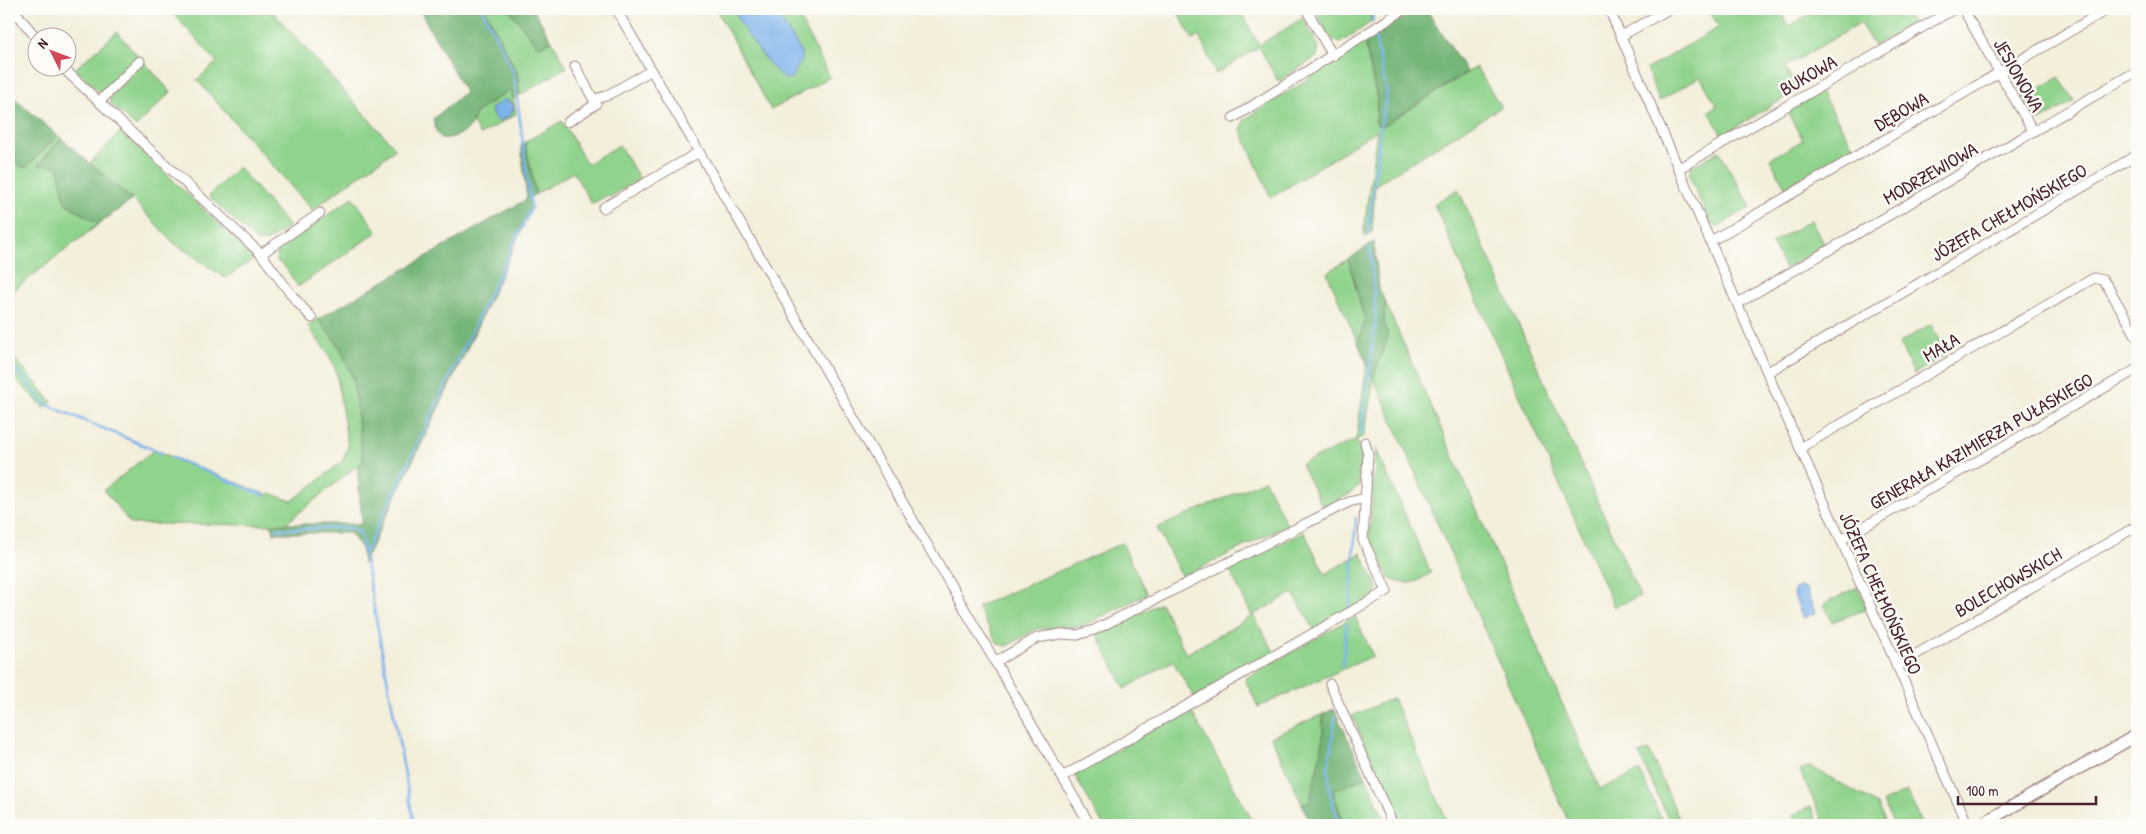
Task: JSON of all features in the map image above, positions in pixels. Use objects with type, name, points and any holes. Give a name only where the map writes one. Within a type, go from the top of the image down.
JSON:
[{"type":"street","points":[[13,9],[28,28]]},
{"type":"street","points":[[616,9],[1090,825]]},
{"type":"street","points":[[1306,9],[1333,56]]},
{"type":"street","points":[[1233,118],[1405,9]]},
{"type":"street","name":"JÓZEFA CHEŁMOŃSKIEGO","points":[[1609,9],[1800,448],[1968,825]]},
{"type":"street","points":[[1622,36],[1669,9]]},
{"type":"street","name":"BUKOWA","points":[[1678,169],[1954,9]]},
{"type":"street","name":"JESIONOWA","points":[[1963,9],[2033,131]]},
{"type":"street","name":"DĘBOWA","points":[[1710,241],[2108,9]]},
{"type":"street","points":[[100,101],[140,61]]},
{"type":"street","points":[[568,122],[596,104],[595,99],[575,66]]},
{"type":"street","points":[[595,99],[606,96],[652,70]]},
{"type":"street","name":"MODRZEWIOWA","points":[[1738,303],[2137,71]]},
{"type":"street","points":[[74,78],[261,254],[294,298],[312,318]]},
{"type":"street","points":[[603,208],[700,152]]},
{"type":"street","name":"JÓZEFA CHEŁMOŃSKIEGO","points":[[1768,372],[2137,155]]},
{"type":"street","points":[[261,254],[320,212]]},
{"type":"street","name":"MAŁA","points":[[1800,448],[2090,280],[2100,278],[2108,287],[2137,337]]},
{"type":"street","name":"GENERAŁA KAZIMIERZA PUŁASKIEGO","points":[[1841,540],[2137,369]]},
{"type":"street","points":[[1062,778],[1387,592],[1363,540],[1368,454],[1365,442]]},
{"type":"street","points":[[994,662],[1037,638],[1060,634],[1077,635],[1094,630],[1341,506],[1365,498]]},
{"type":"street","name":"BOLECHOWSKICH","points":[[1896,666],[2137,526]]},
{"type":"street","points":[[1330,684],[1393,825]]},
{"type":"street","points":[[1980,825],[2137,735]]},
{"type":"green space","points":[[169,9],[270,9],[396,149],[312,210],[197,80],[217,62]]},
{"type":"green space","points":[[419,9],[485,9],[517,73],[520,95],[513,99],[511,89],[476,112],[471,125],[460,135],[442,139],[436,131],[433,119],[465,92]]},
{"type":"green space","points":[[485,9],[509,9],[538,47],[552,41],[567,67],[520,95],[517,73]]},
{"type":"green space","points":[[509,9],[533,9],[552,41],[538,47]]},
{"type":"green space","points":[[716,9],[795,9],[830,77],[771,110]]},
{"type":"green space","points":[[1176,9],[1242,9],[1240,10],[1259,45],[1303,18],[1319,47],[1317,57],[1278,81],[1259,47],[1216,74],[1199,36],[1193,40]]},
{"type":"green space","points":[[1314,9],[1369,9],[1371,22],[1340,43],[1330,39]]},
{"type":"green space","points":[[1418,9],[1426,9],[1467,72],[1381,127],[1376,123],[1377,99],[1365,42]]},
{"type":"green space","points":[[1708,9],[1778,9],[1789,26],[1819,9],[1904,9],[1913,24],[1874,46],[1860,23],[1785,67],[1798,90],[1722,135],[1709,111],[1717,106],[1700,77],[1659,101],[1647,69],[1719,27]]},
{"type":"green space","points":[[117,32],[139,57],[105,92],[100,92],[78,72],[78,66]]},
{"type":"green space","points":[[1365,42],[1377,99],[1376,123],[1381,127],[1476,67],[1501,107],[1375,185],[1372,232],[1365,237],[1364,229],[1377,130],[1271,198],[1241,130],[1244,120]]},
{"type":"green space","points":[[144,62],[171,92],[136,127],[110,103],[110,96]]},
{"type":"green space","points":[[2059,77],[2074,101],[2040,121],[2032,119],[2021,99]]},
{"type":"green space","points":[[512,88],[516,114],[480,135],[473,123],[476,112]]},
{"type":"green space","points":[[1821,92],[1854,148],[1785,187],[1770,159],[1803,140],[1787,112]]},
{"type":"green space","points":[[9,93],[58,136],[25,168],[9,159]]},
{"type":"green space","points":[[562,121],[587,164],[619,145],[640,179],[610,197],[606,196],[592,204],[573,172],[536,194],[525,142]]},
{"type":"green space","points":[[121,131],[255,258],[225,278],[174,243],[131,198],[90,163]]},
{"type":"green space","points":[[58,136],[61,138],[38,165],[58,165],[65,203],[99,224],[9,294],[9,159],[25,168]]},
{"type":"green space","points":[[61,138],[132,200],[99,224],[65,203],[58,166],[38,165]]},
{"type":"green space","points":[[525,142],[536,194],[530,197],[532,207],[467,349],[363,564],[361,547],[350,533],[274,533],[272,524],[362,524],[357,466],[363,461],[353,379],[341,349],[318,319],[527,199],[521,145]]},
{"type":"green space","points":[[1719,151],[1751,207],[1717,227],[1710,224],[1689,175],[1691,167]]},
{"type":"green space","points":[[238,167],[289,226],[268,241],[256,241],[209,196]]},
{"type":"green space","points":[[1458,189],[1640,596],[1614,607],[1434,204]]},
{"type":"green space","points":[[353,197],[377,232],[298,287],[286,268],[276,260],[277,251]]},
{"type":"green space","points":[[1811,220],[1825,245],[1785,269],[1772,243]]},
{"type":"green space","points":[[1374,242],[1379,288],[1385,302],[1384,322],[1388,337],[1373,378],[1358,343],[1365,321],[1348,259]]},
{"type":"green space","points":[[1348,259],[1365,321],[1358,343],[1327,273]]},
{"type":"green space","points":[[1385,302],[1600,789],[1640,771],[1664,825],[1570,825],[1374,379],[1364,436],[1356,440],[1367,364],[1373,377],[1388,337],[1384,322]]},
{"type":"green space","points":[[318,319],[341,349],[353,379],[363,461],[284,525],[131,524],[104,490],[154,450],[268,495],[270,493],[292,501],[342,462],[348,447],[336,371],[330,357],[308,326]]},
{"type":"green space","points":[[1931,324],[1946,355],[1914,374],[1899,343]]},
{"type":"green space","points":[[9,352],[52,402],[44,408],[9,375]]},
{"type":"green space","points":[[1356,440],[1362,453],[1359,485],[1350,494],[1323,508],[1301,464]]},
{"type":"green space","points":[[1376,449],[1431,573],[1415,582],[1401,583],[1389,579],[1369,538]]},
{"type":"green space","points":[[1265,480],[1287,525],[1182,577],[1157,528]]},
{"type":"green space","points":[[1304,532],[1325,574],[1361,553],[1378,587],[1374,598],[1315,631],[1293,593],[1253,615],[1275,653],[1195,699],[1173,661],[1125,689],[1097,634],[1161,603],[1186,654],[1252,616],[1229,569]]},
{"type":"green space","points":[[1122,543],[1147,594],[1080,627],[1037,629],[1007,646],[998,644],[977,607]]},
{"type":"green space","points":[[1858,587],[1867,609],[1832,622],[1824,604]]},
{"type":"green space","points":[[1355,616],[1373,656],[1258,707],[1245,679]]},
{"type":"green space","points":[[1393,698],[1449,825],[1402,825],[1352,716]]},
{"type":"green space","points":[[1190,709],[1255,825],[1186,825],[1182,820],[1172,825],[1103,825],[1074,774]]},
{"type":"green space","points":[[1334,709],[1366,777],[1333,791],[1344,825],[1311,825],[1302,804],[1310,801],[1323,742],[1323,714]]},
{"type":"green space","points":[[1323,714],[1323,742],[1310,801],[1302,804],[1271,737]]},
{"type":"green space","points":[[1649,750],[1682,825],[1671,825],[1639,754]]},
{"type":"green space","points":[[1810,766],[1878,805],[1887,825],[1825,825],[1800,771]]},
{"type":"green space","points":[[1366,777],[1387,825],[1344,825],[1333,791]]},
{"type":"green space","points":[[1907,791],[1922,825],[1894,825],[1883,802]]},
{"type":"green space","points":[[1811,806],[1819,825],[1797,825],[1793,815]]},
{"type":"water","points":[[737,9],[771,9],[780,19],[802,55],[801,63],[791,78],[786,79],[781,76],[767,61],[751,40],[740,21],[736,13]]},
{"type":"water","points":[[504,99],[512,103],[514,108],[511,114],[501,121],[495,118],[491,109]]},
{"type":"water","points":[[1800,586],[1806,588],[1815,613],[1804,618],[1793,593]]},
{"type":"waterway","points":[[365,553],[531,208],[514,73],[482,9]]},
{"type":"waterway","points":[[1371,9],[1373,21]]},
{"type":"waterway","points":[[1368,233],[1381,123],[1387,93],[1375,37]]},
{"type":"waterway","points":[[1361,435],[1376,318],[1370,248]]},
{"type":"waterway","points":[[9,361],[45,404],[162,453]]},
{"type":"waterway","points":[[171,457],[266,496]]},
{"type":"waterway","points":[[1350,606],[1356,518]]},
{"type":"waterway","points":[[276,529],[350,528],[360,532],[413,818]]},
{"type":"waterway","points":[[1342,667],[1347,624]]},
{"type":"waterway","points":[[1335,716],[1328,770],[1331,798],[1340,825]]}]
